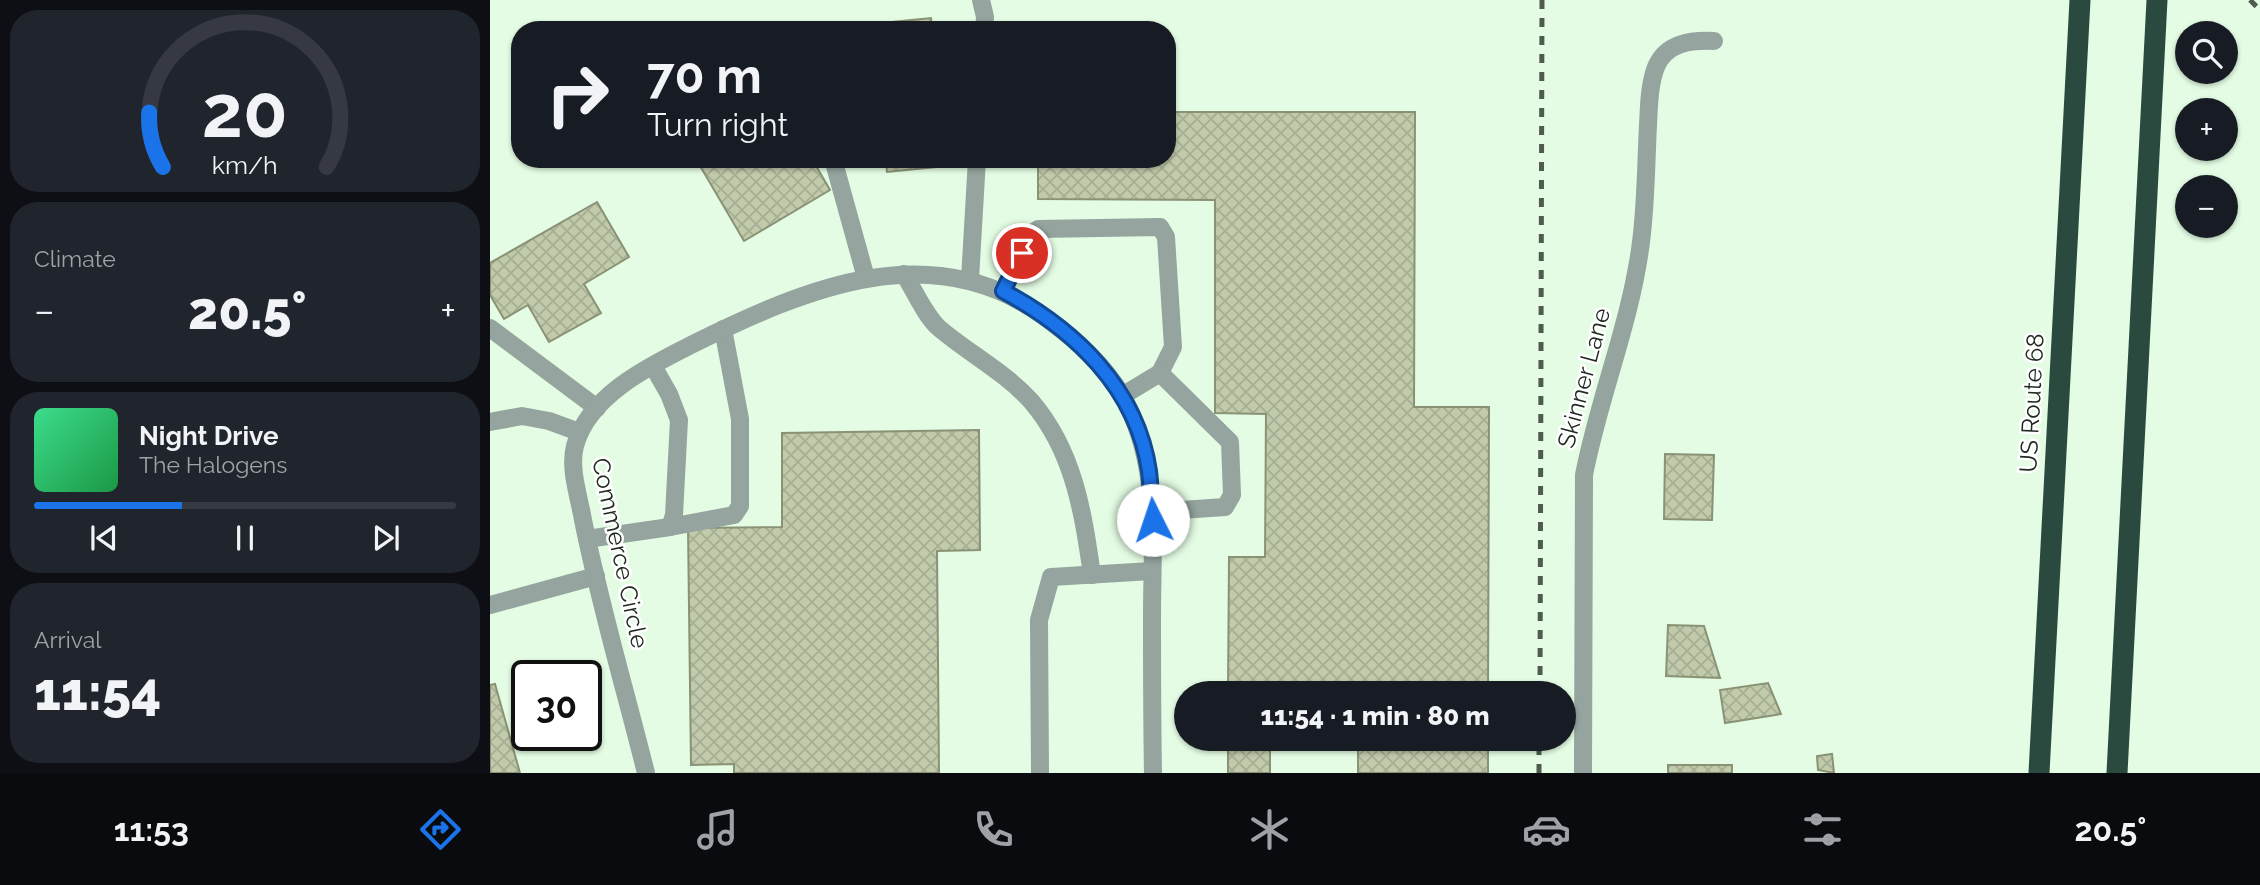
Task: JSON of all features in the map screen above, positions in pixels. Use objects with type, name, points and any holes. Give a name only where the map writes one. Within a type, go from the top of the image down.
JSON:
[{"type":"highway","name":"US Route 68","points":[[2039,773],[2080,0]]},
{"type":"highway","points":[[2117,773],[2157,0]]},
{"type":"street","points":[[981,0],[985,21]]},
{"type":"street","name":"Skinner Lane","points":[[1583,773],[1584,475],[1592,431],[1633,289],[1642,242],[1650,93],[1656,67],[1665,53],[1680,43],[1714,41]]},
{"type":"street","points":[[835,168],[866,278]]},
{"type":"street","points":[[970,279],[976,168]]},
{"type":"street","points":[[1003,291],[1031,234],[1038,229],[1160,227],[1166,237],[1173,347],[1160,373],[1122,396]]},
{"type":"street","points":[[904,274],[937,326],[979,357],[1030,401],[1059,442],[1082,506],[1092,575]]},
{"type":"street","name":"Commerce Circle","points":[[646,773],[587,539],[572,466],[573,450],[579,432],[597,408],[617,389],[653,366],[723,329],[808,292],[866,278],[937,274],[970,279],[1003,291],[1031,306],[1076,340],[1102,366],[1122,396],[1140,435],[1149,471],[1152,512],[1153,773]]},
{"type":"street","points":[[490,328],[597,408]]},
{"type":"street","points":[[587,539],[734,515],[740,506],[740,419],[723,329]]},
{"type":"street","points":[[653,366],[669,394],[679,420],[674,515],[670,527]]},
{"type":"street","points":[[1152,512],[1225,507],[1232,495],[1230,442],[1160,373]]},
{"type":"street","points":[[490,422],[522,416],[549,421],[579,432]]},
{"type":"street","points":[[1040,773],[1039,620],[1051,577],[1152,571]]},
{"type":"street","points":[[490,605],[596,576]]},
{"type":"building","points":[[931,18],[931,21],[902,21]]},
{"type":"building","points":[[1176,112],[1415,112],[1414,407],[1489,407],[1488,681],[1228,681],[1229,557],[1265,557],[1266,414],[1215,413],[1215,200],[1038,199],[1038,168],[1176,168]]},
{"type":"building","points":[[701,168],[817,168],[830,190],[744,241]]},
{"type":"building","points":[[887,168],[926,168],[887,172]]},
{"type":"building","points":[[597,202],[629,257],[584,284],[601,313],[549,342],[528,305],[504,319],[490,295],[490,263]]},
{"type":"building","points":[[979,430],[980,550],[937,551],[939,773],[734,773],[734,764],[691,765],[688,528],[782,527],[782,433]]},
{"type":"building","points":[[1665,454],[1714,455],[1712,520],[1664,519]]},
{"type":"building","points":[[1668,625],[1704,626],[1720,678],[1666,676]]},
{"type":"building","points":[[1768,683],[1781,714],[1725,723],[1720,690]]},
{"type":"building","points":[[495,684],[511,741],[511,751],[514,751],[520,773],[490,773],[490,685]]},
{"type":"building","points":[[1228,751],[1270,751],[1270,773],[1228,773]]},
{"type":"building","points":[[1358,751],[1488,751],[1488,773],[1358,773]]},
{"type":"building","points":[[1832,754],[1834,773],[1818,770],[1817,756]]},
{"type":"building","points":[[1668,765],[1732,765],[1732,773],[1668,773]]},
{"type":"railway","points":[[1540,681],[1542,0]]},
{"type":"railway","points":[[2250,0],[2260,10]]},
{"type":"railway","points":[[1539,751],[1539,773]]},
{"type":"route","points":[[1022,253],[1003,291],[1031,306],[1076,340],[1102,366],[1122,396],[1140,435],[1149,471],[1153,520]]}]
